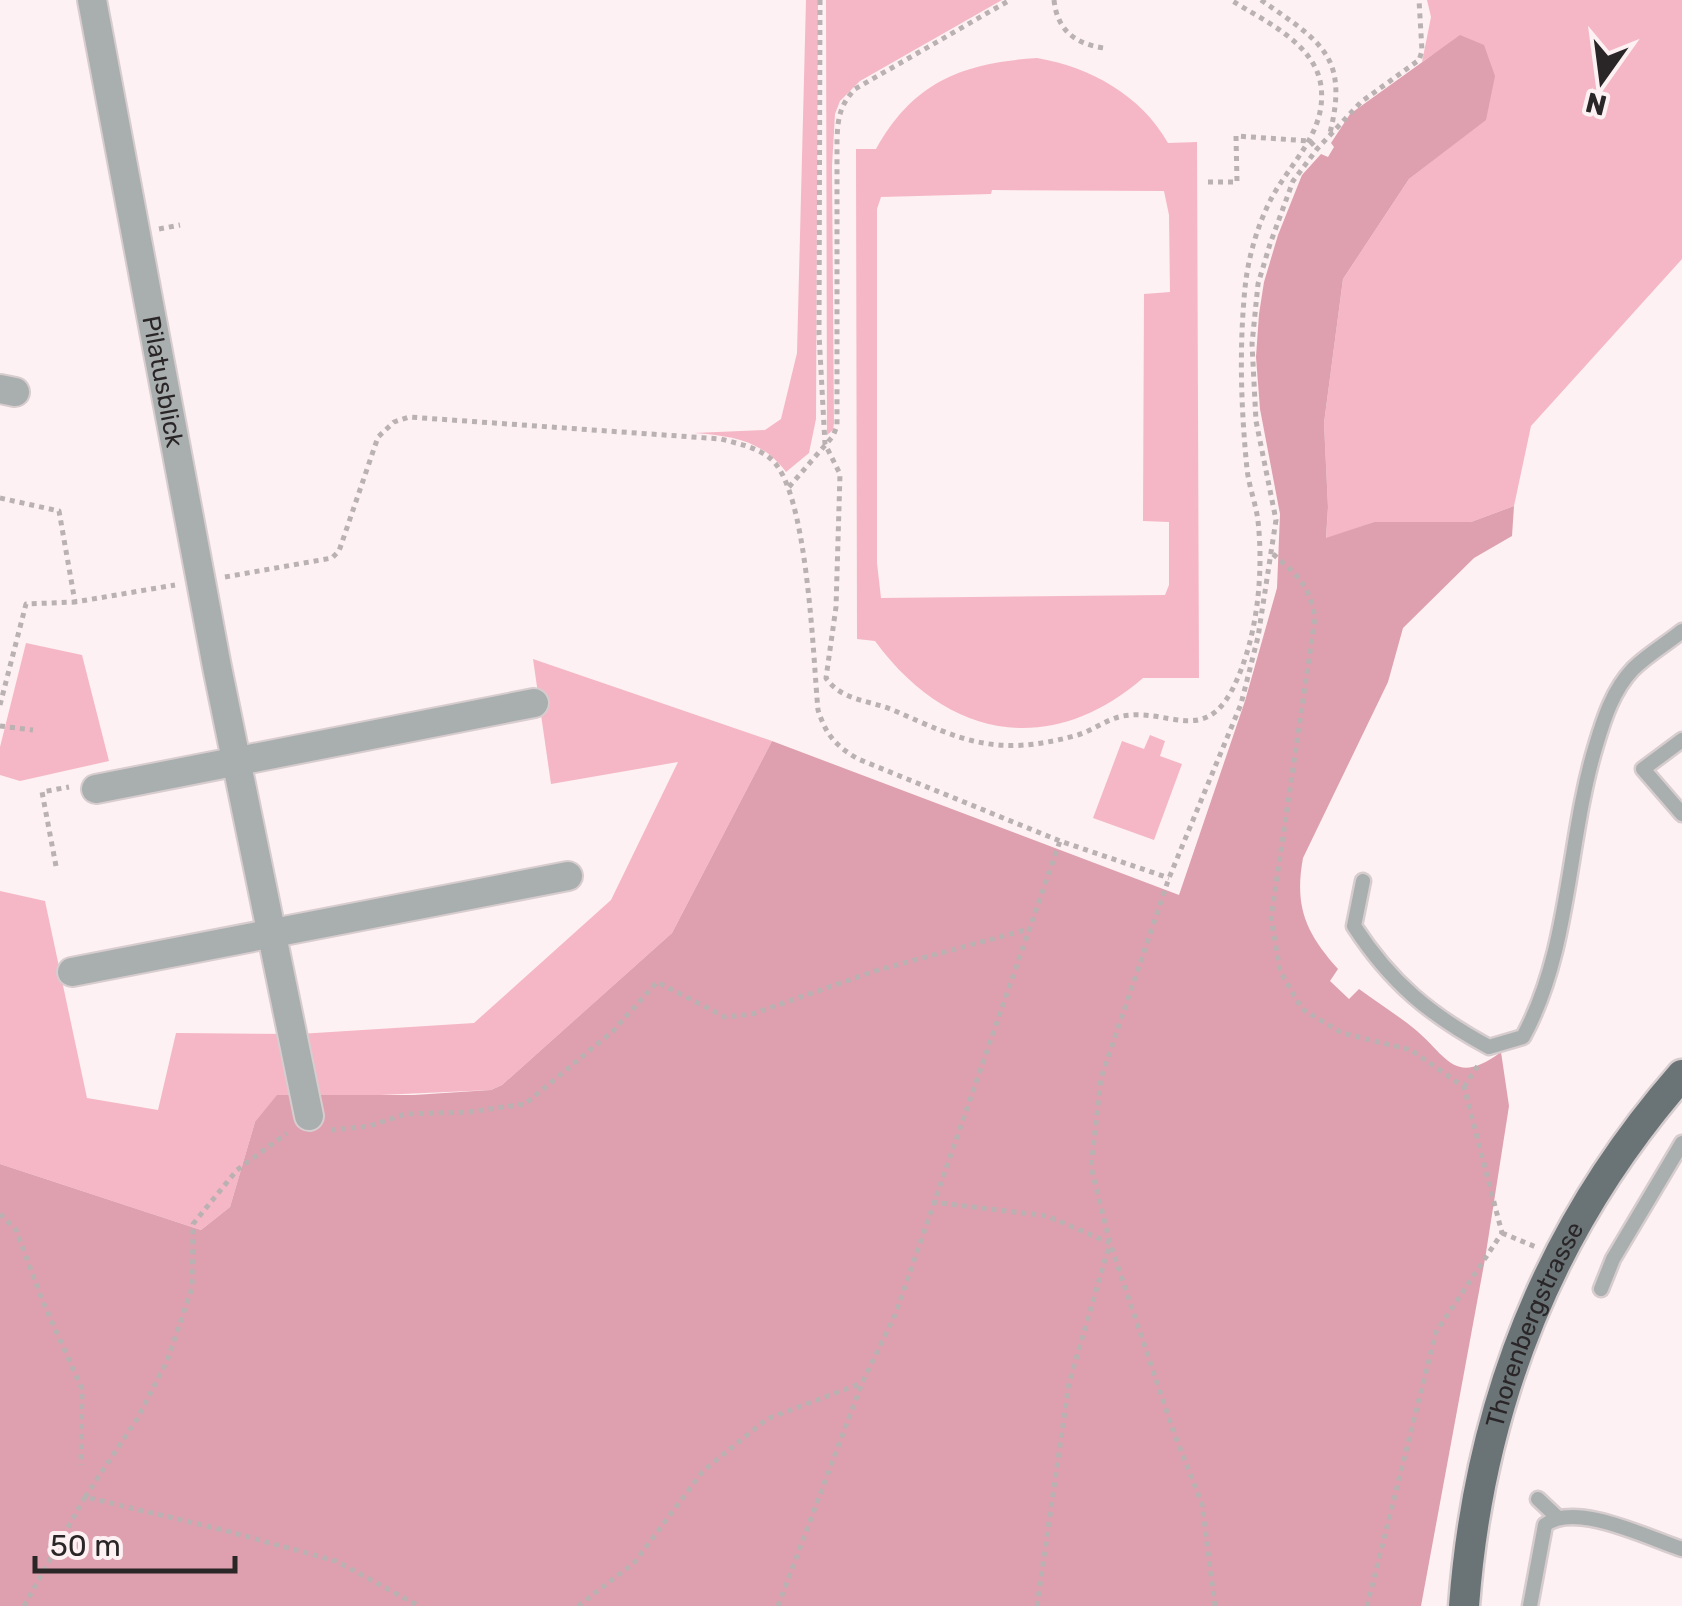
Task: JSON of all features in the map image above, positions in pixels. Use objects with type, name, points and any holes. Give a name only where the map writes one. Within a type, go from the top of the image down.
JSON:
[{"type":"main road","name":"Thorenbergstrasse","points":[[1464,1606],[1474,1512],[1494,1424],[1524,1331],[1558,1256],[1610,1165],[1642,1120],[1682,1075]]},
{"type":"street","name":"Pilatusblick","points":[[92,0],[309,1116]]},
{"type":"street","points":[[96,789],[534,703]]},
{"type":"street","points":[[72,972],[568,876]]},
{"type":"lane","points":[[1363,881],[1354,926],[1373,955],[1418,1003],[1490,1047],[1524,1037],[1538,1010],[1560,922],[1585,780],[1608,707],[1632,670],[1682,631]]},
{"type":"lane","points":[[1682,740],[1643,769],[1682,814]]},
{"type":"lane","points":[[1601,1289],[1613,1259],[1682,1143]]},
{"type":"lane","points":[[1538,1500],[1556,1516]]},
{"type":"lane","points":[[1530,1606],[1545,1525],[1556,1516],[1578,1513],[1682,1549]]},
{"type":"path","points":[[820,0],[819,334],[825,444],[840,474],[836,606],[826,678],[833,688],[967,742],[1010,747],[1081,734],[1120,716],[1147,714],[1187,724],[1209,718],[1230,693],[1246,651],[1260,580],[1258,520],[1248,475],[1240,372],[1246,282],[1259,226],[1270,201],[1310,141],[1319,121],[1322,98],[1315,65],[1288,38],[1231,0]]},
{"type":"path","points":[[789,487],[838,426],[838,115],[844,101],[855,88],[1010,0]]},
{"type":"path","points":[[1054,0],[1065,32],[1079,42],[1104,48]]},
{"type":"path","points":[[1261,0],[1304,33],[1333,64],[1338,100],[1329,136]]},
{"type":"path","points":[[1215,1606],[1202,1504],[1174,1434],[1110,1243],[1091,1166],[1101,1078],[1169,878],[1240,704],[1258,637],[1276,520],[1252,385],[1253,312],[1258,284],[1293,180],[1361,102],[1419,60],[1419,0]]},
{"type":"path","points":[[1208,182],[1237,182],[1236,136],[1310,141],[1317,149]]},
{"type":"path","points":[[0,705],[26,604],[75,602],[332,558],[339,551],[378,436],[394,422],[409,417],[721,439],[752,448],[774,460],[789,487],[800,531],[818,710],[824,730],[837,746],[858,759],[1060,841],[1169,878]]},
{"type":"path","points":[[0,498],[59,511],[75,602]]},
{"type":"path","points":[[0,726],[33,730]]},
{"type":"path","points":[[56,866],[42,792],[83,784],[96,789]]},
{"type":"path","points":[[778,1606],[862,1383],[895,1314],[1060,841]]},
{"type":"path","points":[[24,1606],[86,1497],[137,1419],[167,1361],[192,1288],[194,1224],[237,1170],[309,1116],[322,1131],[370,1126],[405,1114],[470,1112],[525,1104],[613,1030],[657,982],[725,1017],[752,1014],[878,970],[1029,929]]},
{"type":"path","points":[[1464,1087],[1490,1047]]},
{"type":"path","points":[[932,1202],[1047,1216],[1110,1243]]},
{"type":"path","points":[[0,1214],[16,1230],[82,1388],[81,1465]]},
{"type":"path","points":[[1367,1606],[1436,1332],[1502,1234],[1558,1256]]},
{"type":"path","points":[[1038,1606],[1069,1384],[1110,1243]]},
{"type":"path","points":[[578,1606],[634,1562],[703,1471],[768,1419],[862,1383]]},
{"type":"path","points":[[86,1497],[219,1528],[336,1562],[419,1606]]},
{"type":"shaded area","points":[[806,0],[818,0],[816,419],[809,453],[786,472],[756,446],[694,433],[765,430],[781,419],[797,353]]},
{"type":"shaded area","points":[[826,0],[1002,0],[860,81],[840,101],[835,114],[832,166],[834,423],[827,435]]},
{"type":"shaded area","points":[[1427,0],[1682,0],[1682,259],[1531,426],[1514,506],[1471,522],[1374,522],[1326,539],[1324,423],[1343,279],[1409,179],[1485,120],[1461,36],[1422,62],[1431,17]]},
{"type":"shaded area","points":[[1460,35],[1484,45],[1495,76],[1486,120],[1409,179],[1343,279],[1324,423],[1326,538],[1374,522],[1471,522],[1514,506],[1512,536],[1474,558],[1403,628],[1388,682],[1303,858],[1300,891],[1310,931],[1338,969],[1330,981],[1349,999],[1359,989],[1410,1025],[1453,1064],[1473,1067],[1501,1052],[1509,1106],[1421,1606],[0,1606],[0,1164],[201,1230],[230,1207],[255,1122],[277,1095],[414,1095],[491,1090],[502,1085],[672,933],[772,741],[1179,895],[1245,701],[1277,588],[1280,514],[1260,409],[1256,357],[1264,282],[1278,235],[1302,175],[1321,154],[1328,157],[1334,147],[1331,143],[1350,114]]},
{"type":"shaded area","points":[[1037,58],[1095,76],[1129,97],[1168,143],[1197,142],[1199,678],[1143,678],[1107,704],[1071,720],[1036,727],[1000,726],[966,717],[934,699],[903,674],[875,641],[857,639],[856,149],[876,149],[907,107],[943,80],[1010,61]],"holes":[[[992,190],[1164,191],[1169,215],[1170,292],[1144,294],[1143,521],[1169,522],[1169,585],[1165,595],[881,598],[877,563],[877,209],[881,197],[991,194]]]},
{"type":"shaded area","points":[[26,643],[82,655],[109,761],[20,781],[0,775],[0,747]]},
{"type":"shaded area","points":[[533,659],[772,741],[672,933],[502,1085],[491,1090],[358,1096],[255,1122],[230,1207],[201,1230],[0,1164],[0,891],[45,901],[87,1098],[158,1110],[176,1033],[299,1034],[474,1023],[611,900],[678,762],[551,784]]},
{"type":"shaded area","points":[[1150,735],[1165,741],[1160,756],[1182,764],[1154,840],[1093,818],[1122,741],[1144,749]]}]
